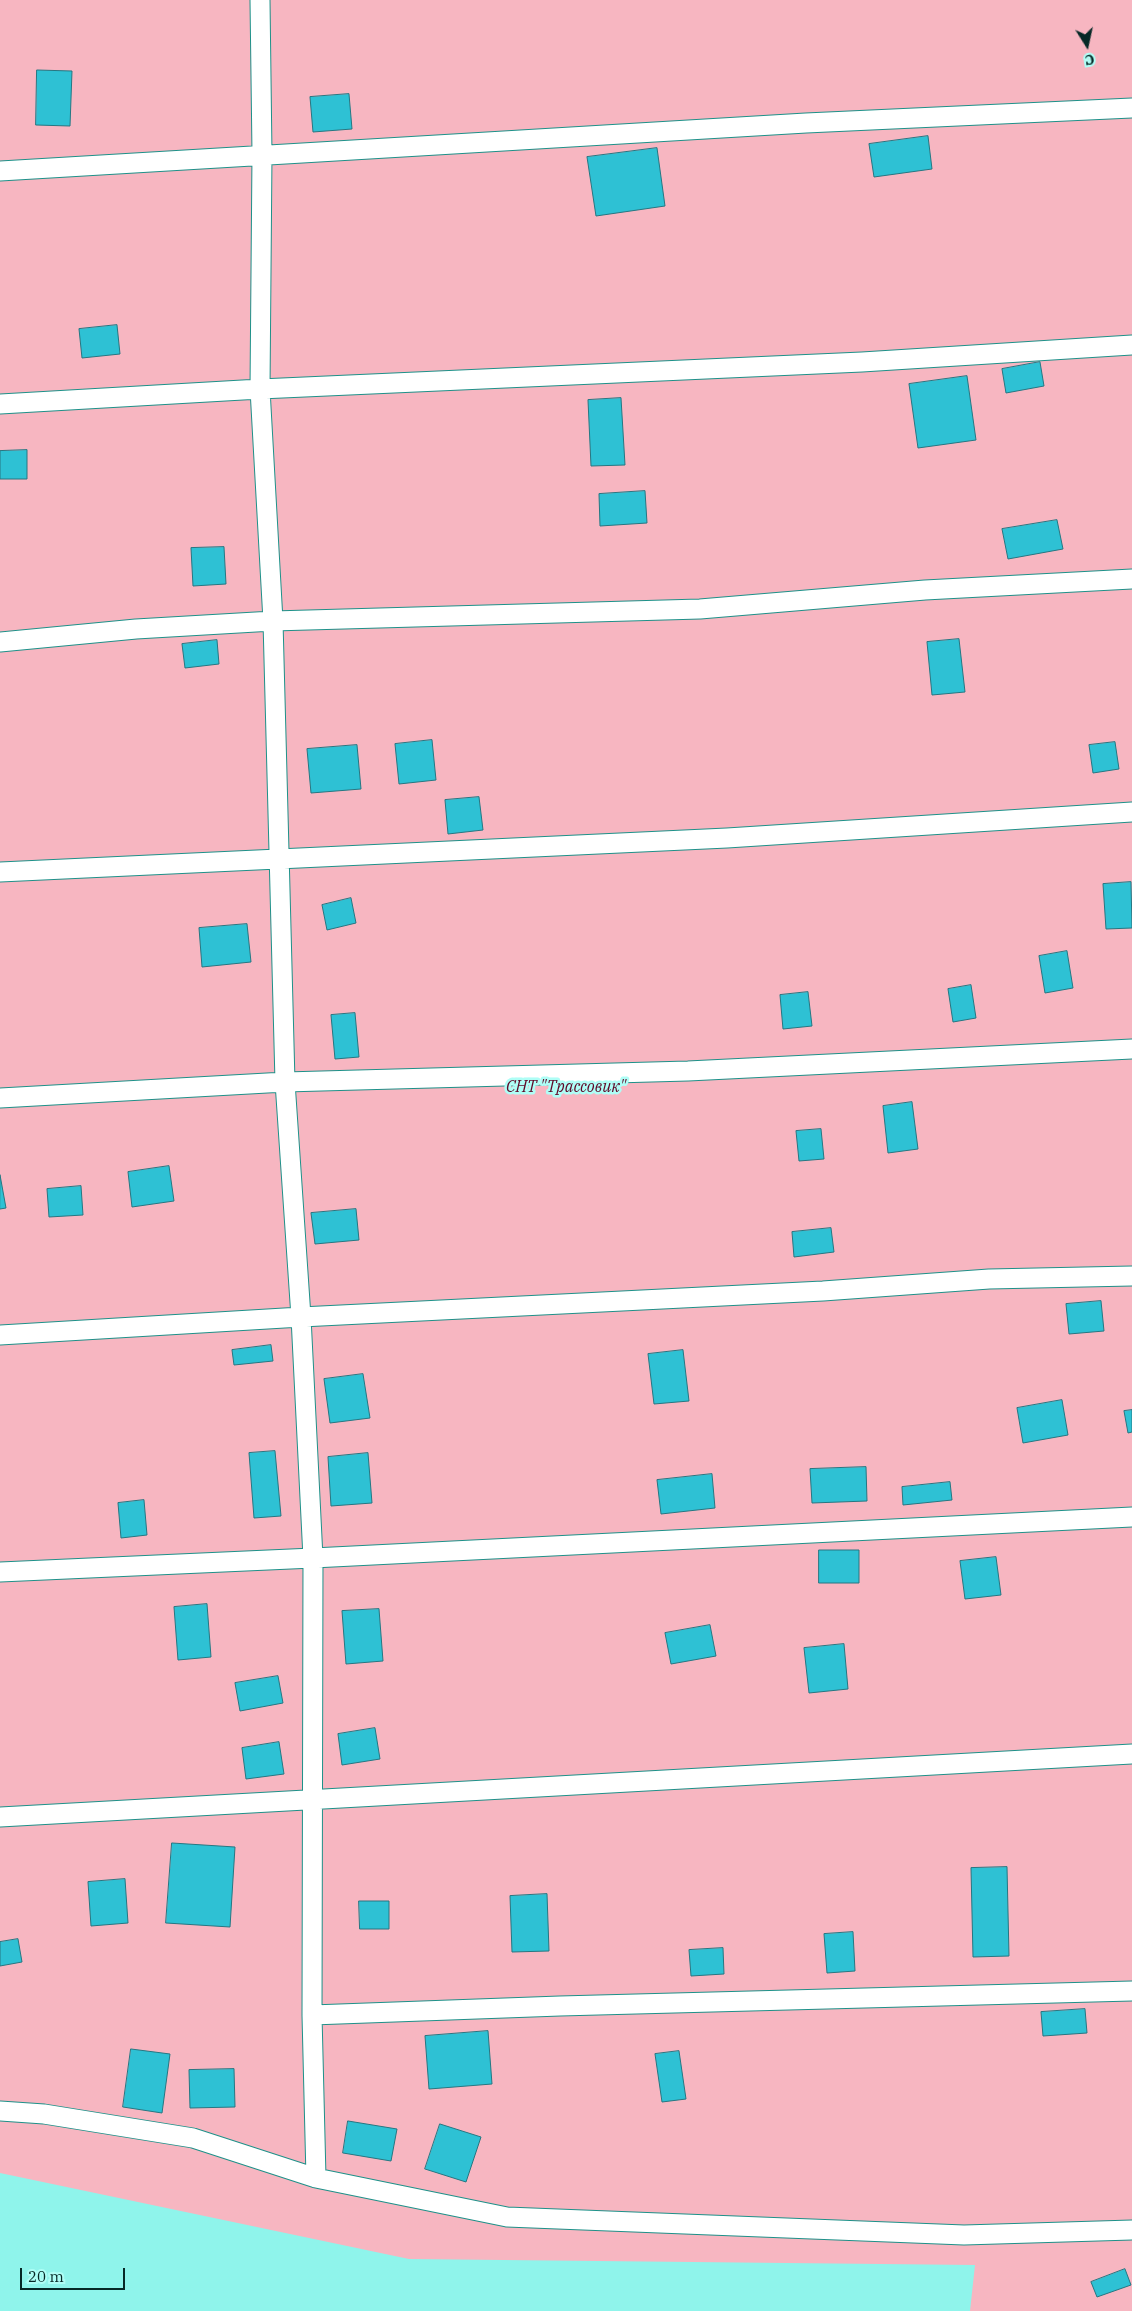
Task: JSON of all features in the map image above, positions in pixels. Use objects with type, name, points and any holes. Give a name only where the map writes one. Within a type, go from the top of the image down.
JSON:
[{"type":"lane","points":[[260,0],[262,154],[260,389],[273,621],[285,1082],[301,1317],[313,1558],[312,2015],[316,2178]]},
{"type":"lane","points":[[0,171],[806,122],[1132,108]]},
{"type":"lane","points":[[0,404],[260,389],[852,363],[1132,345]]},
{"type":"lane","points":[[0,642],[136,630],[273,621],[700,609],[925,590],[1132,579]]},
{"type":"lane","points":[[0,872],[727,838],[1132,812]]},
{"type":"lane","points":[[0,1098],[285,1082],[688,1071],[1132,1049]]},
{"type":"lane","points":[[0,1336],[301,1317],[823,1292],[989,1279],[1132,1276]]},
{"type":"lane","points":[[0,1572],[1132,1516]]},
{"type":"lane","points":[[0,1817],[1132,1754]]},
{"type":"lane","points":[[312,2015],[560,2006],[1132,1991]]},
{"type":"lane","points":[[0,2111],[44,2114],[193,2138],[316,2178],[507,2217],[964,2235],[1132,2230]]},
{"type":"green space","name":"СНТ \"Трассовик\"","points":[[0,0],[1132,0],[1132,2311],[970,2311],[975,2265],[409,2259],[0,2173]]},
{"type":"building","points":[[37,70],[72,71],[70,126],[36,125]]},
{"type":"building","points":[[349,94],[352,129],[313,132],[310,97]]},
{"type":"building","points":[[928,136],[932,169],[874,177],[869,144]]},
{"type":"building","points":[[657,148],[665,206],[596,216],[587,157]]},
{"type":"building","points":[[117,325],[120,354],[82,358],[79,329]]},
{"type":"building","points":[[1040,362],[1044,386],[1006,393],[1002,369]]},
{"type":"building","points":[[967,376],[976,440],[918,448],[909,384]]},
{"type":"building","points":[[621,398],[625,465],[591,466],[588,400]]},
{"type":"building","points":[[27,450],[27,479],[0,479],[0,451]]},
{"type":"building","points":[[645,491],[647,523],[600,526],[599,494]]},
{"type":"building","points":[[1057,520],[1063,549],[1008,559],[1002,529]]},
{"type":"building","points":[[224,547],[226,584],[193,586],[191,548]]},
{"type":"building","points":[[959,639],[965,692],[932,695],[927,642]]},
{"type":"building","points":[[217,640],[219,664],[185,668],[182,644]]},
{"type":"building","points":[[432,740],[436,780],[399,784],[395,744]]},
{"type":"building","points":[[1115,742],[1119,769],[1093,773],[1089,745]]},
{"type":"building","points":[[357,745],[361,789],[311,793],[307,749]]},
{"type":"building","points":[[479,797],[483,830],[448,834],[445,800]]},
{"type":"building","points":[[1131,882],[1132,928],[1106,929],[1103,884]]},
{"type":"building","points":[[351,898],[356,923],[327,930],[322,905]]},
{"type":"building","points":[[247,924],[251,962],[202,967],[199,928]]},
{"type":"building","points":[[1067,951],[1073,988],[1045,993],[1039,956]]},
{"type":"building","points":[[971,985],[976,1018],[953,1022],[948,989]]},
{"type":"building","points":[[808,992],[812,1026],[783,1029],[780,995]]},
{"type":"building","points":[[355,1013],[359,1057],[335,1059],[331,1015]]},
{"type":"building","points":[[912,1102],[918,1149],[888,1153],[883,1106]]},
{"type":"building","points":[[821,1129],[824,1159],[799,1161],[796,1131]]},
{"type":"building","points":[[169,1166],[174,1201],[132,1207],[128,1172]]},
{"type":"building","points":[[0,1175],[6,1208],[0,1209]]},
{"type":"building","points":[[81,1186],[83,1215],[49,1217],[47,1189]]},
{"type":"building","points":[[356,1209],[359,1240],[315,1244],[311,1213]]},
{"type":"building","points":[[831,1228],[834,1252],[794,1257],[792,1232]]},
{"type":"building","points":[[1101,1301],[1104,1331],[1069,1334],[1066,1304]]},
{"type":"building","points":[[271,1345],[273,1361],[234,1365],[232,1350]]},
{"type":"building","points":[[683,1350],[689,1401],[654,1404],[648,1354]]},
{"type":"building","points":[[363,1374],[370,1418],[330,1423],[324,1379]]},
{"type":"building","points":[[1062,1400],[1068,1435],[1023,1443],[1017,1408]]},
{"type":"building","points":[[1132,1410],[1132,1432],[1128,1433],[1124,1411]]},
{"type":"building","points":[[275,1451],[281,1516],[254,1518],[249,1453]]},
{"type":"building","points":[[368,1453],[372,1503],[331,1506],[328,1457]]},
{"type":"building","points":[[866,1467],[867,1501],[812,1503],[810,1469]]},
{"type":"building","points":[[712,1474],[715,1508],[661,1514],[657,1480]]},
{"type":"building","points":[[950,1482],[952,1500],[903,1505],[902,1487]]},
{"type":"building","points":[[144,1500],[147,1535],[121,1538],[118,1503]]},
{"type":"building","points":[[819,1550],[859,1550],[859,1583],[819,1583]]},
{"type":"building","points":[[996,1557],[1001,1595],[965,1599],[960,1561]]},
{"type":"building","points":[[207,1604],[211,1657],[178,1660],[174,1607]]},
{"type":"building","points":[[379,1609],[383,1661],[346,1664],[342,1611]]},
{"type":"building","points":[[710,1625],[716,1656],[671,1664],[665,1633]]},
{"type":"building","points":[[844,1644],[848,1689],[809,1693],[804,1648]]},
{"type":"building","points":[[278,1676],[283,1703],[240,1711],[235,1683]]},
{"type":"building","points":[[375,1728],[380,1759],[342,1765],[338,1734]]},
{"type":"building","points":[[279,1742],[284,1774],[246,1779],[242,1748]]},
{"type":"building","points":[[172,1843],[235,1847],[230,1927],[166,1923]]},
{"type":"building","points":[[1007,1867],[1009,1956],[973,1957],[971,1868]]},
{"type":"building","points":[[125,1879],[128,1923],[91,1926],[88,1882]]},
{"type":"building","points":[[547,1894],[549,1951],[512,1952],[510,1896]]},
{"type":"building","points":[[359,1901],[389,1901],[389,1929],[360,1929]]},
{"type":"building","points":[[853,1932],[855,1971],[827,1973],[824,1934]]},
{"type":"building","points":[[18,1939],[22,1962],[0,1966],[0,1942]]},
{"type":"building","points":[[723,1948],[724,1974],[691,1976],[689,1950]]},
{"type":"building","points":[[1085,2009],[1087,2033],[1043,2036],[1041,2012]]},
{"type":"building","points":[[488,2031],[492,2084],[429,2089],[425,2036]]},
{"type":"building","points":[[131,2049],[170,2054],[162,2113],[123,2107]]},
{"type":"building","points":[[679,2051],[686,2099],[662,2102],[655,2054]]},
{"type":"building","points":[[234,2069],[235,2107],[190,2108],[189,2070]]},
{"type":"building","points":[[348,2121],[397,2129],[391,2161],[343,2153]]},
{"type":"building","points":[[440,2124],[481,2137],[466,2182],[425,2169]]},
{"type":"building","points":[[1125,2269],[1131,2285],[1097,2297],[1091,2282]]}]
